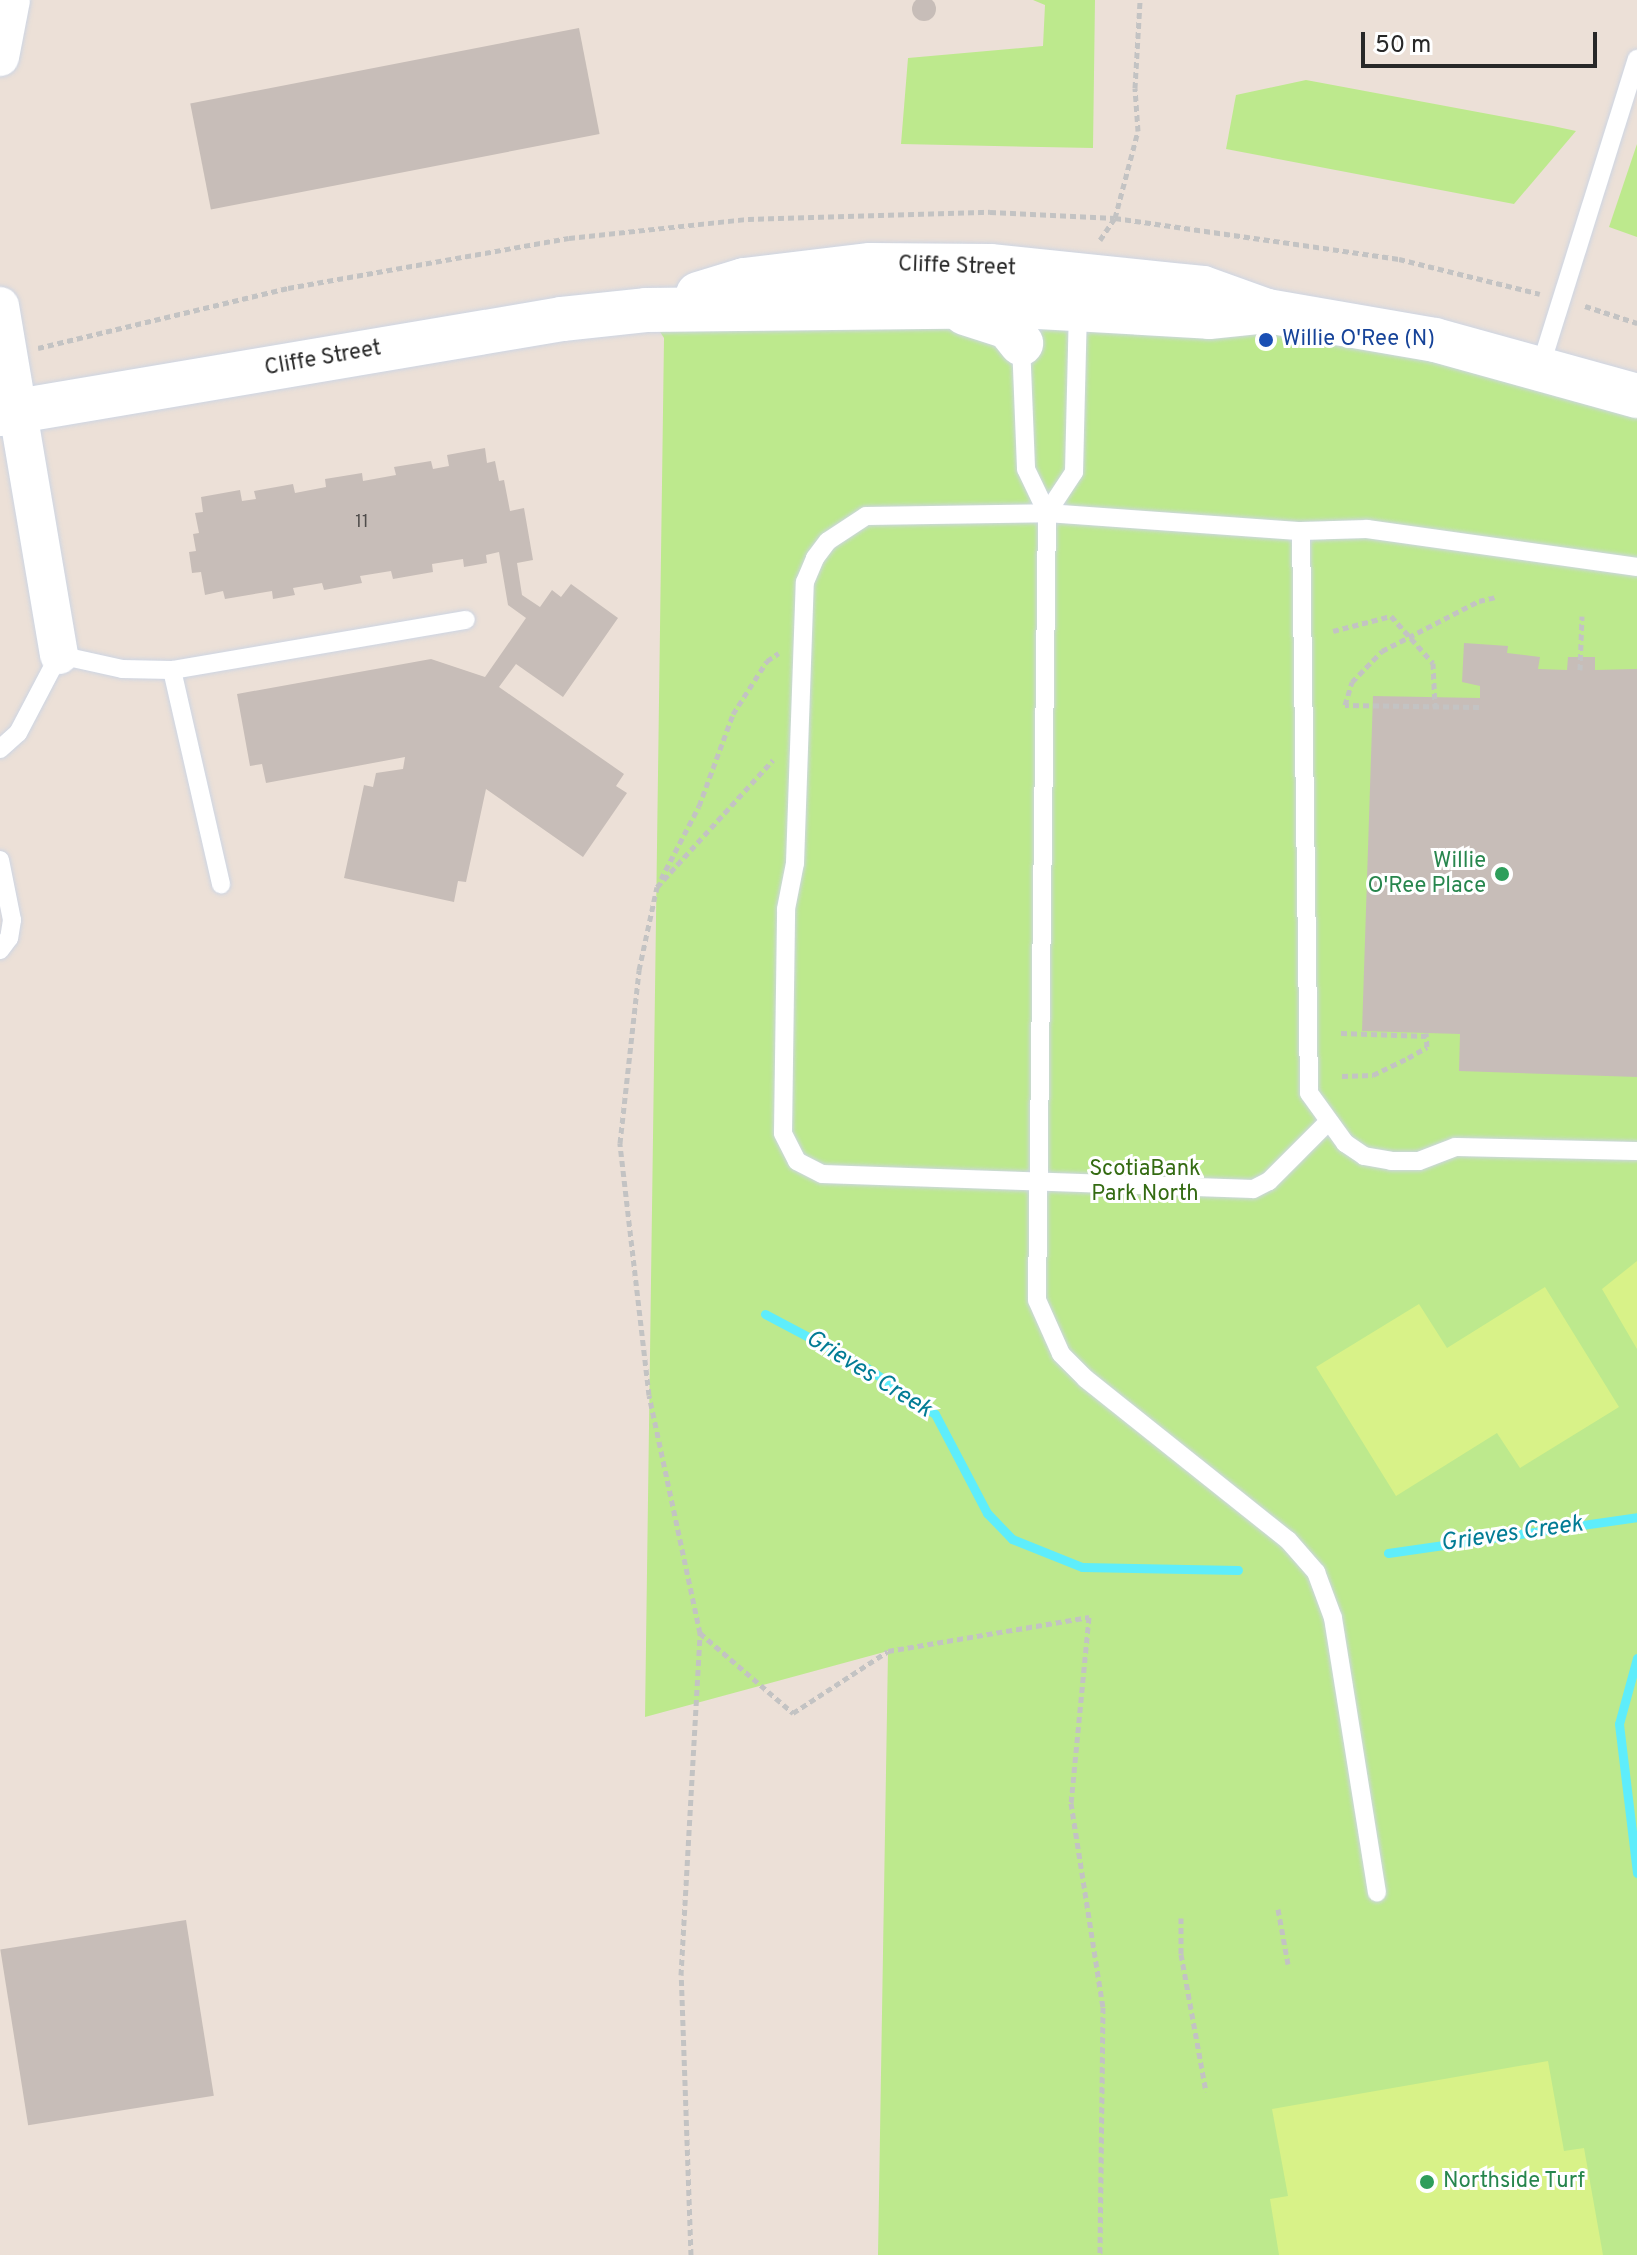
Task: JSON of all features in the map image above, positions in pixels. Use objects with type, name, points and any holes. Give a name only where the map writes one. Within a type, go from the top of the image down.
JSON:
[{"type":"main road","name":"Cliffe Street","points":[[646,310],[744,280],[870,265],[1022,306]]},
{"type":"main road","name":"Cliffe Street","points":[[7,413],[562,319],[646,310],[1022,306],[1078,291],[1203,288],[1267,311],[1435,340],[1637,396]]},
{"type":"street","points":[[0,57],[11,0]]},
{"type":"street","points":[[0,306],[7,413],[28,450],[59,655]]},
{"type":"lane","points":[[1540,368],[1637,59]]},
{"type":"lane","points":[[1047,513],[1074,472],[1078,291]]},
{"type":"lane","points":[[1022,306],[1026,469],[1047,513],[1034,1278],[1061,1354],[1104,1395],[1288,1540],[1305,1556],[1327,1594],[1377,1892]]},
{"type":"lane","points":[[1326,1124],[1269,1181],[1253,1189],[1035,1185],[822,1174],[797,1161],[783,1133],[786,909],[795,863],[806,637],[805,582],[821,549],[846,526],[866,516],[1047,513],[1301,531],[1367,529],[1637,567]]},
{"type":"lane","points":[[1301,531],[1301,735],[1309,824],[1305,1070],[1309,1093],[1326,1124],[1354,1150],[1391,1161],[1419,1161],[1455,1147],[1637,1151]]},
{"type":"lane","points":[[0,749],[18,733],[59,655],[122,669],[172,670],[466,620]]},
{"type":"lane","points":[[172,670],[221,884]]},
{"type":"lane","points":[[0,860],[12,920],[9,938],[0,950]]},
{"type":"path","points":[[1078,291],[1115,218],[1138,131],[1135,88],[1140,0]]},
{"type":"path","points":[[1479,707],[1345,705],[1352,682],[1364,666],[1411,636],[1496,597]]},
{"type":"path","points":[[1333,631],[1391,616],[1433,663],[1435,707]]},
{"type":"path","points":[[1580,670],[1582,616]]},
{"type":"path","points":[[691,2255],[681,1975],[700,1633],[649,1395],[620,1143],[639,970],[657,887],[699,806],[733,714],[767,661],[806,637]]},
{"type":"path","points":[[657,887],[801,729]]},
{"type":"path","points":[[1341,1033],[1426,1034],[1427,1047],[1373,1075],[1342,1076]]},
{"type":"path","points":[[700,1633],[793,1713],[888,1651],[1089,1617],[1071,1803],[1103,2007],[1100,2255]]},
{"type":"path","points":[[1278,1909],[1288,1964]]},
{"type":"path","points":[[1181,1918],[1181,1954],[1206,2092]]},
{"type":"green space","points":[[1033,0],[1095,0],[1093,148],[901,144],[908,58],[1043,46],[1045,5]]},
{"type":"green space","points":[[1306,80],[1576,131],[1514,204],[1226,149],[1236,95]]},
{"type":"green space","points":[[1637,144],[1637,237],[1609,227]]},
{"type":"green space","name":"ScotiaBank Park North","points":[[646,310],[1209,317],[1637,396],[1637,2255],[878,2255],[888,1651],[645,1717],[664,338]]},
{"type":"green space","points":[[1637,1261],[1637,1349],[1602,1289]]},
{"type":"green space","points":[[1545,1287],[1619,1407],[1520,1468],[1497,1433],[1396,1496],[1316,1367],[1419,1304],[1447,1348]]},
{"type":"green space","name":"Northside Turf","points":[[1548,2061],[1564,2151],[1584,2148],[1603,2255],[1279,2255],[1270,2199],[1288,2196],[1272,2109]]},
{"type":"building","points":[[924,-3],[932,1],[936,9],[932,17],[924,21],[916,17],[912,9],[916,1]]},
{"type":"building","points":[[579,28],[600,134],[211,210],[190,104]]},
{"type":"building","points":[[485,448],[487,463],[495,461],[499,481],[504,480],[510,511],[524,508],[533,560],[517,563],[522,595],[540,607],[552,590],[561,597],[571,584],[618,618],[563,697],[516,664],[499,687],[624,774],[616,786],[627,793],[583,857],[486,789],[466,882],[458,881],[454,902],[344,878],[364,785],[373,787],[376,773],[403,769],[405,757],[266,783],[262,764],[250,766],[237,694],[431,659],[485,677],[526,618],[508,605],[499,552],[486,555],[487,563],[464,567],[463,559],[432,564],[433,572],[393,579],[391,571],[360,576],[362,583],[324,590],[322,583],[293,588],[295,595],[273,599],[272,591],[225,599],[223,591],[205,595],[201,572],[192,573],[189,552],[196,551],[193,534],[199,533],[195,513],[203,512],[201,497],[240,490],[242,501],[256,499],[254,491],[293,484],[295,493],[326,487],[325,479],[362,473],[363,481],[396,475],[394,467],[431,461],[433,469],[449,466],[447,455]]},
{"type":"building","name":"Willie O'Ree Place","points":[[1464,643],[1508,646],[1507,653],[1540,657],[1538,669],[1567,670],[1568,657],[1595,657],[1595,670],[1637,669],[1637,1077],[1459,1071],[1460,1034],[1362,1031],[1373,696],[1480,698],[1480,686],[1462,682]]},
{"type":"building","points":[[186,1920],[214,2096],[28,2125],[0,1949]]},
{"type":"waterway","name":"Grieves Creek","points":[[765,1314],[867,1368],[935,1414],[987,1513],[1012,1539],[1082,1567],[1238,1570]]},
{"type":"waterway","name":"Grieves Creek","points":[[1388,1553],[1637,1517]]},
{"type":"waterway","points":[[1637,1658],[1619,1724],[1637,1873]]},
{"type":"place","name":"Willie O'Ree (N)","points":[[1266,340]]},
{"type":"place","name":"Willie O'Ree Place","points":[[1502,874]]},
{"type":"place","name":"Northside Turf","points":[[1427,2182]]}]
